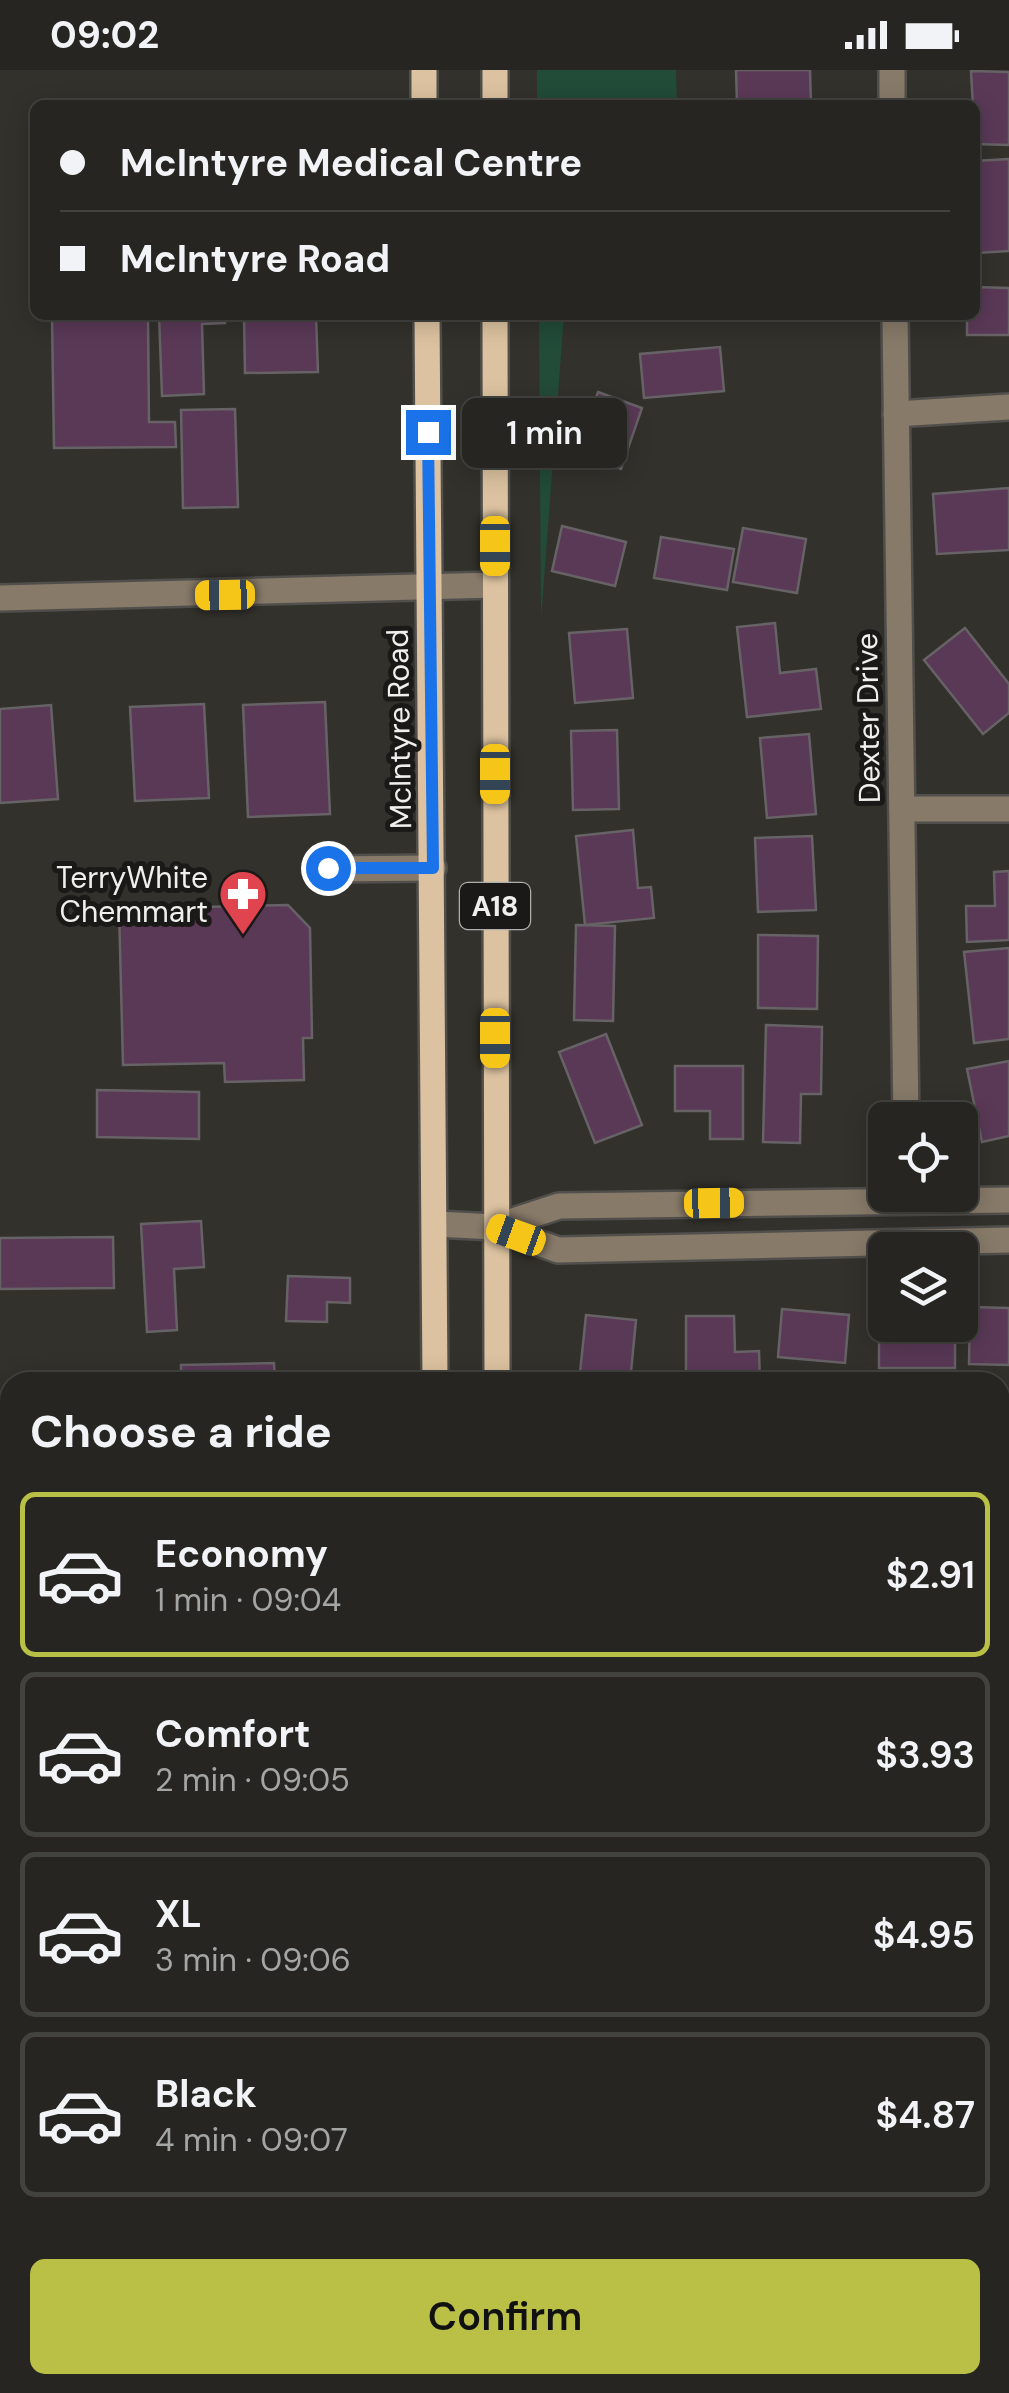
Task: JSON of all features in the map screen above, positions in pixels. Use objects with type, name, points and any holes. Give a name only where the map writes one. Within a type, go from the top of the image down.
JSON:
[{"type":"main road","points":[[424,70],[424,100]]},
{"type":"main road","points":[[495,70],[495,100]]},
{"type":"main road","name":"McIntyre Road","points":[[427,320],[435,1372]]},
{"type":"main road","name":"A18","points":[[495,320],[497,1372]]},
{"type":"street","points":[[892,70],[892,100]]},
{"type":"street","name":"Dexter Drive","points":[[895,320],[906,1102]]},
{"type":"street","points":[[896,414],[1009,408]]},
{"type":"street","points":[[0,598],[495,585]]},
{"type":"street","points":[[902,810],[1009,809]]},
{"type":"street","points":[[328,868],[433,868]]},
{"type":"street","points":[[495,1227],[559,1206],[868,1198]]},
{"type":"street","points":[[978,1199],[1009,1200]]},
{"type":"street","points":[[436,1224],[495,1227],[558,1250],[868,1243]]},
{"type":"street","points":[[978,1241],[1009,1240]]},
{"type":"green space","points":[[537,70],[676,70],[677,100],[537,100]]},
{"type":"green space","points":[[539,320],[564,320],[541,620]]},
{"type":"building","points":[[736,70],[810,70],[811,100],[737,100]]},
{"type":"building","points":[[971,71],[1009,72],[1009,145],[980,144],[980,100],[973,100]]},
{"type":"building","points":[[1009,159],[1009,251],[980,253],[980,161]]},
{"type":"building","points":[[980,287],[1009,288],[1009,335],[967,335],[967,320],[980,320]]},
{"type":"building","points":[[52,320],[148,320],[149,422],[175,422],[176,447],[54,448]]},
{"type":"building","points":[[159,320],[225,320],[202,324],[204,394],[162,396]]},
{"type":"building","points":[[244,320],[316,320],[318,372],[245,373]]},
{"type":"building","points":[[720,347],[724,391],[644,398],[640,354]]},
{"type":"building","points":[[598,392],[642,408],[621,469],[576,454]]},
{"type":"building","points":[[235,409],[238,507],[183,508],[181,410]]},
{"type":"building","points":[[1009,488],[1009,550],[937,554],[933,494]]},
{"type":"building","points":[[562,526],[626,542],[615,586],[552,571]]},
{"type":"building","points":[[743,528],[806,539],[797,593],[733,582]]},
{"type":"building","points":[[661,537],[734,549],[727,590],[654,578]]},
{"type":"building","points":[[775,623],[780,673],[816,669],[821,709],[747,717],[737,627]]},
{"type":"building","points":[[965,628],[1009,684],[1009,713],[983,734],[924,660]]},
{"type":"building","points":[[627,629],[633,698],[575,703],[569,633]]},
{"type":"building","points":[[325,702],[330,814],[248,817],[243,705]]},
{"type":"building","points":[[204,704],[209,798],[135,801],[130,707]]},
{"type":"building","points":[[51,705],[58,799],[0,803],[0,709]]},
{"type":"building","points":[[617,730],[619,809],[573,810],[571,731]]},
{"type":"building","points":[[809,734],[816,814],[767,818],[760,738]]},
{"type":"building","points":[[633,830],[638,888],[651,887],[654,918],[585,925],[576,836]]},
{"type":"building","points":[[812,836],[816,910],[758,912],[755,838]]},
{"type":"building","points":[[1009,871],[1009,940],[967,942],[966,906],[995,906],[994,872]]},
{"type":"building","points":[[288,905],[310,928],[312,1038],[303,1038],[304,1080],[225,1082],[224,1063],[123,1065],[119,909]]},
{"type":"building","points":[[576,925],[615,926],[613,1021],[574,1020]]},
{"type":"building","points":[[758,935],[818,936],[817,1009],[758,1008]]},
{"type":"building","points":[[1009,948],[1009,1039],[974,1043],[964,952]]},
{"type":"building","points":[[766,1025],[822,1027],[821,1094],[801,1094],[800,1143],[763,1142]]},
{"type":"building","points":[[606,1034],[642,1125],[595,1143],[559,1052]]},
{"type":"building","points":[[1009,1061],[1009,1136],[982,1142],[978,1102],[974,1102],[967,1069]]},
{"type":"building","points":[[675,1066],[743,1066],[743,1139],[710,1139],[710,1111],[675,1111]]},
{"type":"building","points":[[97,1090],[199,1092],[199,1139],[97,1137]]},
{"type":"building","points":[[201,1221],[204,1267],[174,1269],[177,1330],[147,1332],[141,1224]]},
{"type":"building","points":[[113,1237],[114,1288],[0,1289],[0,1238]]},
{"type":"building","points":[[288,1276],[350,1278],[350,1303],[327,1302],[327,1322],[286,1321]]},
{"type":"building","points":[[978,1307],[1009,1308],[1009,1365],[969,1364],[969,1342],[978,1342]]},
{"type":"building","points":[[782,1309],[849,1315],[845,1363],[778,1357]]},
{"type":"building","points":[[586,1315],[636,1320],[631,1372],[580,1372]]},
{"type":"building","points":[[686,1316],[734,1316],[735,1352],[759,1351],[760,1372],[686,1372]]},
{"type":"building","points":[[879,1342],[955,1342],[955,1368],[879,1368]]},
{"type":"building","points":[[274,1363],[274,1372],[181,1372],[181,1365]]},
{"type":"place","name":"TerryWhite Chemmart","points":[[243,936]]},
{"type":"route","points":[[328,868],[433,868],[428,432]]}]
